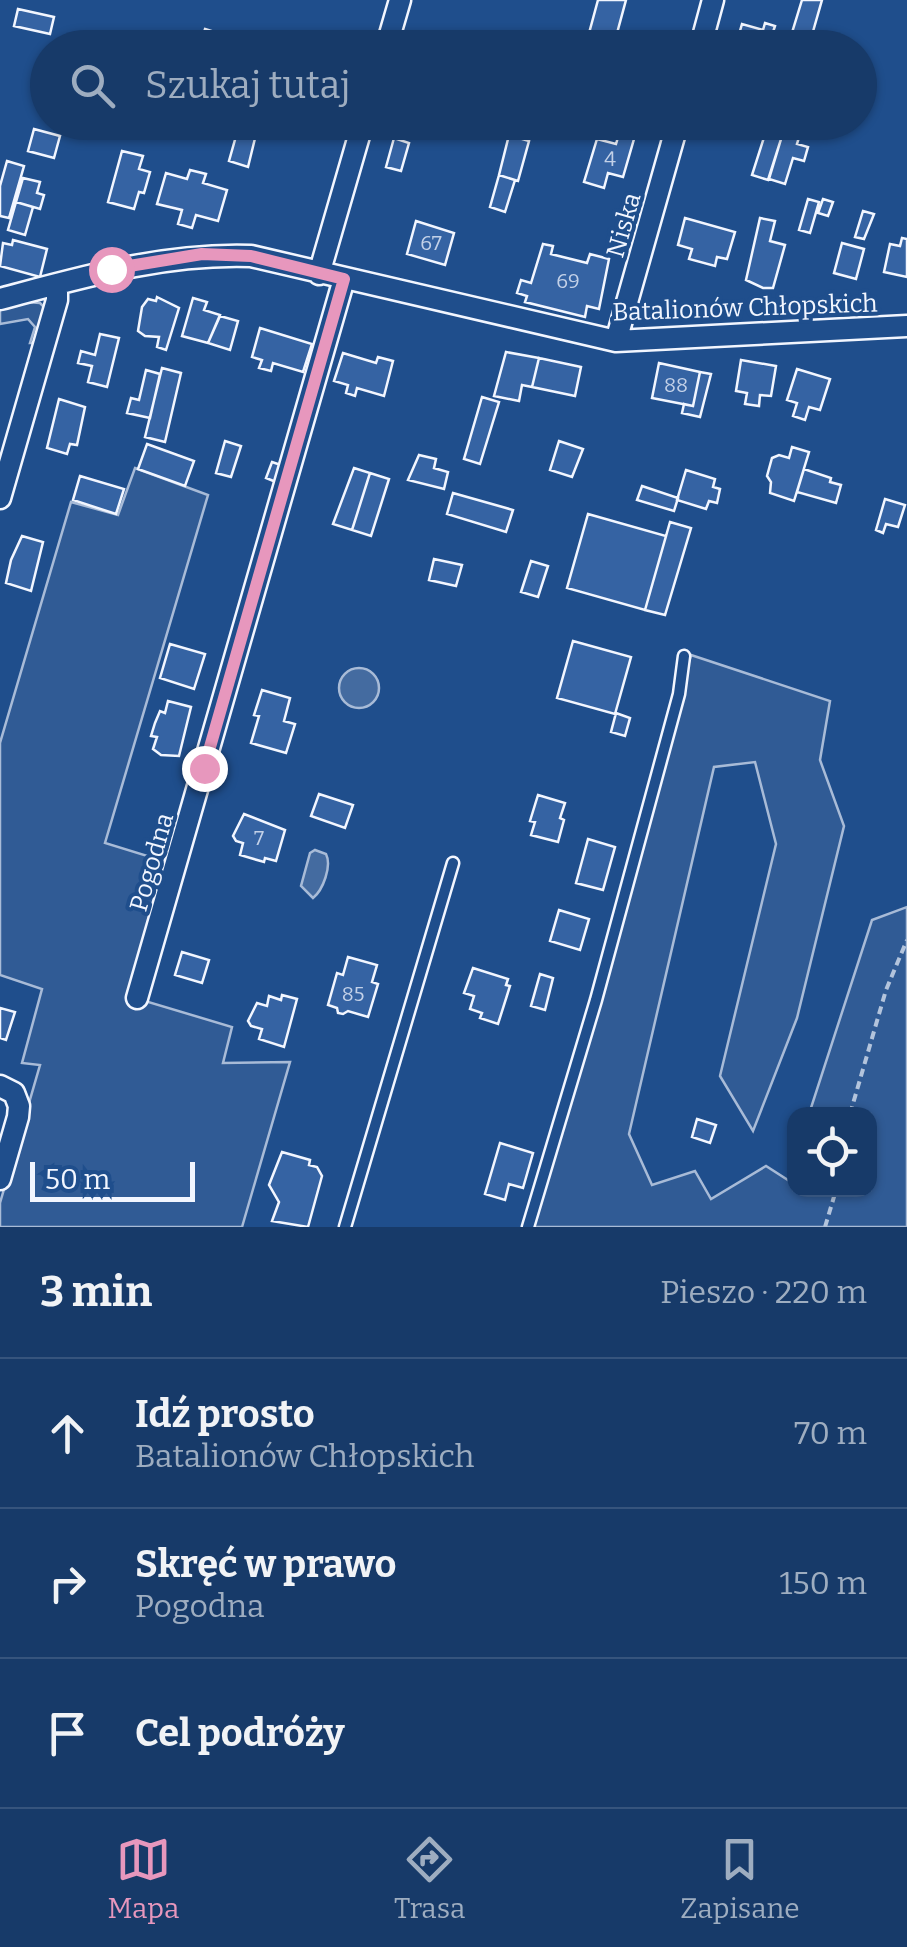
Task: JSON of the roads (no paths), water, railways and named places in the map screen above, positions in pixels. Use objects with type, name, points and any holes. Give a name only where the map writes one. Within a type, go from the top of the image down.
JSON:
[{"type":"street","points":[[391,30],[400,0]]},
{"type":"street","points":[[705,30],[714,0]]},
{"type":"street","points":[[319,274],[358,140]]},
{"type":"street","name":"Niska","points":[[616,341],[673,140]]},
{"type":"street","name":"Batalionów Chłopskich","points":[[0,299],[111,269],[202,254],[251,256],[616,341],[907,326]]},
{"type":"street","name":"Pogodna","points":[[137,998],[344,279]]},
{"type":"street","points":[[0,498],[57,300],[57,284]]},
{"type":"street","points":[[0,1086],[14,1093],[19,1106],[0,1179]]},
{"type":"lane","points":[[528,1227],[614,936],[680,694],[684,656]]},
{"type":"lane","points":[[345,1227],[452,863]]}]
